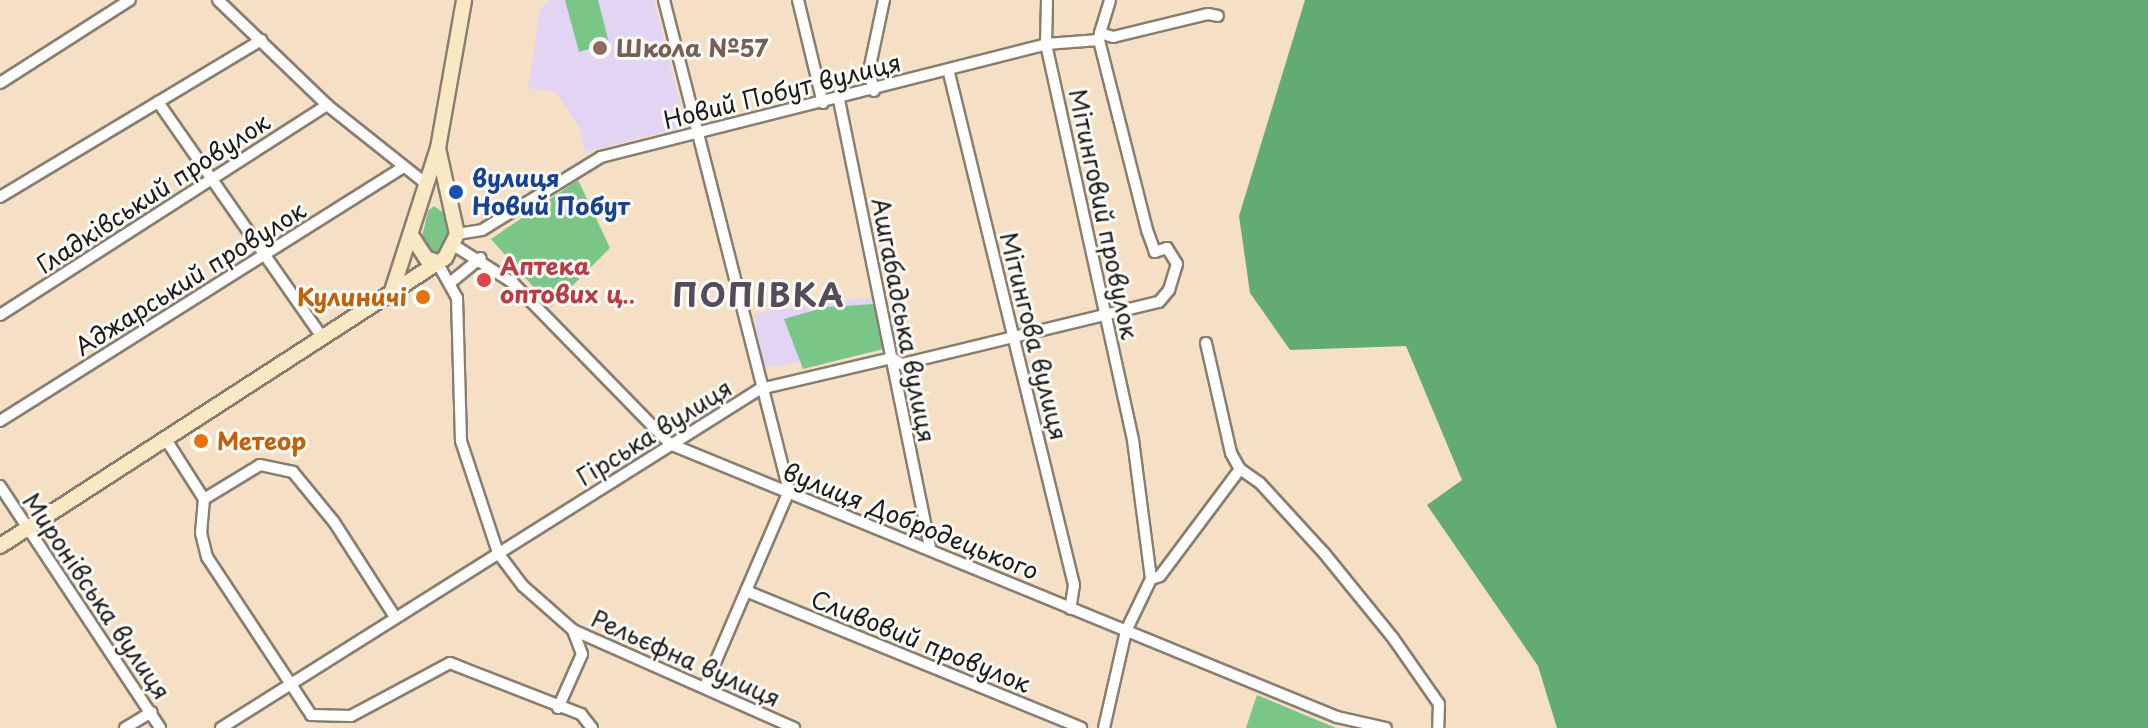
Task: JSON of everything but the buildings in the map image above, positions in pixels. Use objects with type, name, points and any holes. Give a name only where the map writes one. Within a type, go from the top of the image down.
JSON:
[{"type":"main road","points":[[390,295],[413,238],[425,183],[438,148],[464,0]]},
{"type":"main road","points":[[438,148],[456,240]]},
{"type":"main road","points":[[420,202],[430,196],[448,201]]},
{"type":"main road","points":[[413,238],[426,258],[437,262]]},
{"type":"main road","name":"Новий Побут вулиця","points":[[26,524],[390,295],[437,262],[456,240]]},
{"type":"main road","points":[[0,534],[26,524]]},
{"type":"main road","points":[[0,546],[26,524]]},
{"type":"street","points":[[0,83],[130,0]]},
{"type":"street","points":[[218,0],[327,105],[401,168],[425,183]]},
{"type":"street","points":[[664,0],[760,389],[789,491],[705,686]]},
{"type":"street","points":[[798,0],[823,103]]},
{"type":"street","points":[[874,91],[869,71],[884,0]]},
{"type":"street","name":"Мітинговий провулок","points":[[1047,0],[1046,44],[1106,313],[1151,579]]},
{"type":"street","points":[[1100,37],[1110,0]]},
{"type":"street","name":"Новий Побут вулиця","points":[[456,240],[482,230],[591,162],[949,73],[1046,44],[1113,37],[1208,14],[1218,16]]},
{"type":"street","name":"Гірська вулиця","points":[[221,728],[395,617],[469,576],[498,553],[760,389],[892,358],[902,364],[1006,341],[1014,334],[1159,302],[1169,290],[1177,264],[1167,248],[1155,252],[1147,230],[1100,37]]},
{"type":"street","points":[[0,197],[261,40]]},
{"type":"street","name":"Мітингова вулиця","points":[[949,73],[1074,585],[1070,609]]},
{"type":"street","name":"Ашгабадська вулиця","points":[[839,100],[930,548]]},
{"type":"street","points":[[158,102],[322,337]]},
{"type":"street","name":"Гладківський провулок","points":[[0,315],[327,105]]},
{"type":"street","name":"Аджарський провулок","points":[[0,421],[401,168]]},
{"type":"street","name":"вулиця Добродецького","points":[[456,240],[547,316],[670,444],[1337,717],[1386,728]]},
{"type":"street","points":[[437,262],[451,282],[481,258]]},
{"type":"street","name":"Рельєфна вулиця","points":[[451,282],[457,298],[461,441],[498,553],[523,586],[573,630],[794,728]]},
{"type":"street","points":[[1206,343],[1231,453],[1240,469],[1260,483],[1324,553],[1393,638],[1439,704],[1438,728]]},
{"type":"street","points":[[165,438],[204,499],[201,533],[207,557],[287,684],[311,715],[351,716],[450,663],[558,708],[581,714],[592,728]]},
{"type":"street","points":[[204,499],[260,465],[293,472],[334,522],[395,617]]},
{"type":"street","points":[[1104,728],[1126,631],[1151,579],[1160,576],[1240,469]]},
{"type":"street","name":"Миронівська вулиця","points":[[0,486],[160,728]]},
{"type":"street","name":"Сливовий провулок","points":[[746,591],[1081,728]]},
{"type":"street","points":[[558,708],[582,654],[573,630]]},
{"type":"street","points":[[125,728],[152,712]]},
{"type":"shaded area","name":"Школа №57","points":[[551,0],[654,0],[686,126],[585,152],[579,127],[556,92],[528,88],[540,9]]},
{"type":"shaded area","points":[[878,296],[886,350],[762,368],[754,313]]},
{"type":"green space","points":[[565,0],[598,0],[609,43],[579,52]]},
{"type":"green space","points":[[1305,0],[2148,0],[2148,728],[1557,728],[1538,666],[1427,505],[1462,480],[1406,346],[1290,350],[1250,293],[1239,216]]},
{"type":"green space","points":[[578,180],[610,248],[551,307],[491,239]]},
{"type":"green space","points":[[434,206],[447,215],[451,232],[448,247],[438,255],[421,241],[428,211]]},
{"type":"green space","points":[[875,304],[883,349],[803,369],[784,319],[826,307]]},
{"type":"green space","points":[[1257,695],[1336,728],[1246,728]]},
{"type":"place","name":"Школа №57","points":[[600,48]]},
{"type":"place","name":"вулиця Новий Побут","points":[[456,192]]},
{"type":"place","name":"Аптека оптових ц‥","points":[[484,280]]},
{"type":"place","name":"Кулиничі","points":[[423,297]]},
{"type":"place","name":"Метеор","points":[[201,441]]},
{"type":"district","name":"ПОПІВКА","points":[[759,294]]}]
